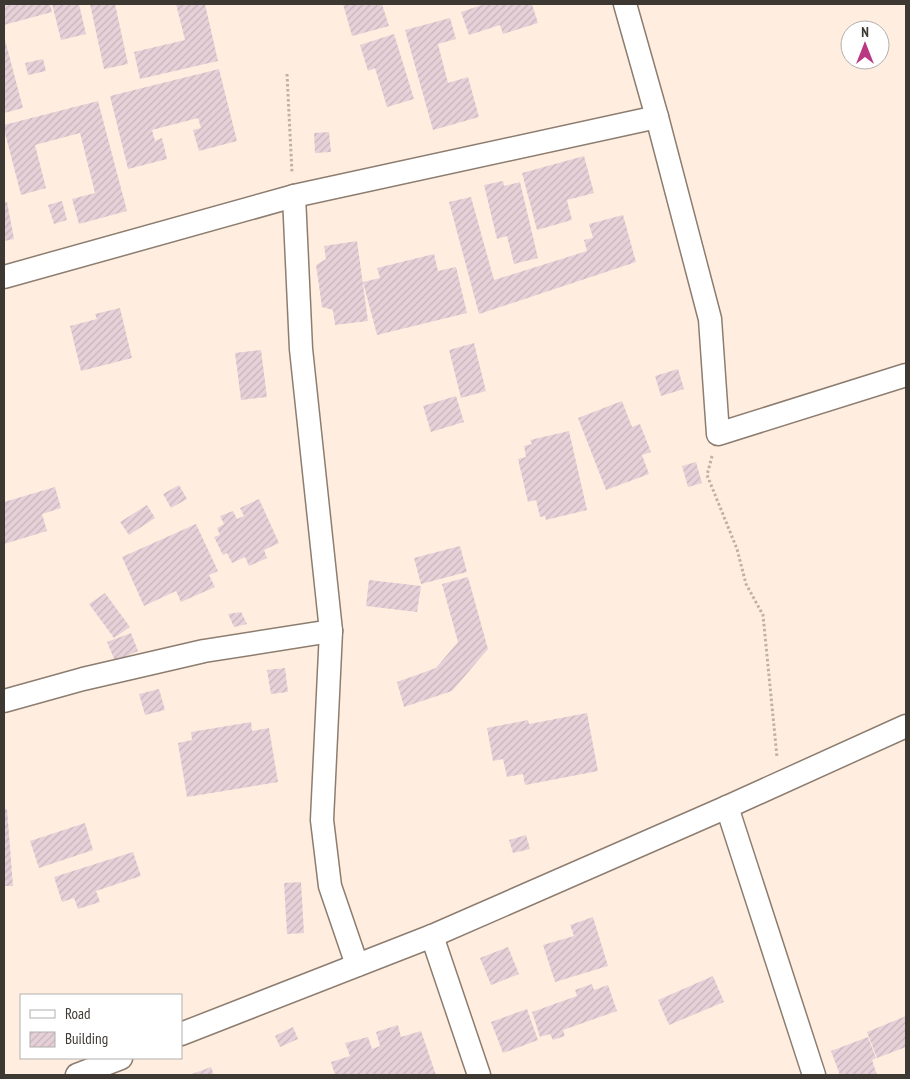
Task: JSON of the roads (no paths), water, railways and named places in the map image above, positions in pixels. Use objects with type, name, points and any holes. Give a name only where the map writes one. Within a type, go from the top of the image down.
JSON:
[{"type":"street","points":[[625,4],[710,319],[718,434],[906,374]]},
{"type":"street","points":[[4,277],[294,196],[657,117]]},
{"type":"street","points":[[294,196],[302,349],[331,631],[322,820],[330,886],[356,965]]},
{"type":"street","points":[[4,701],[83,679],[204,651],[331,631]]},
{"type":"street","points":[[182,1034],[432,936],[727,807],[906,726]]},
{"type":"street","points":[[727,807],[814,1075]]},
{"type":"street","points":[[432,936],[479,1075]]},
{"type":"street","points":[[77,1075],[118,1059]]}]
